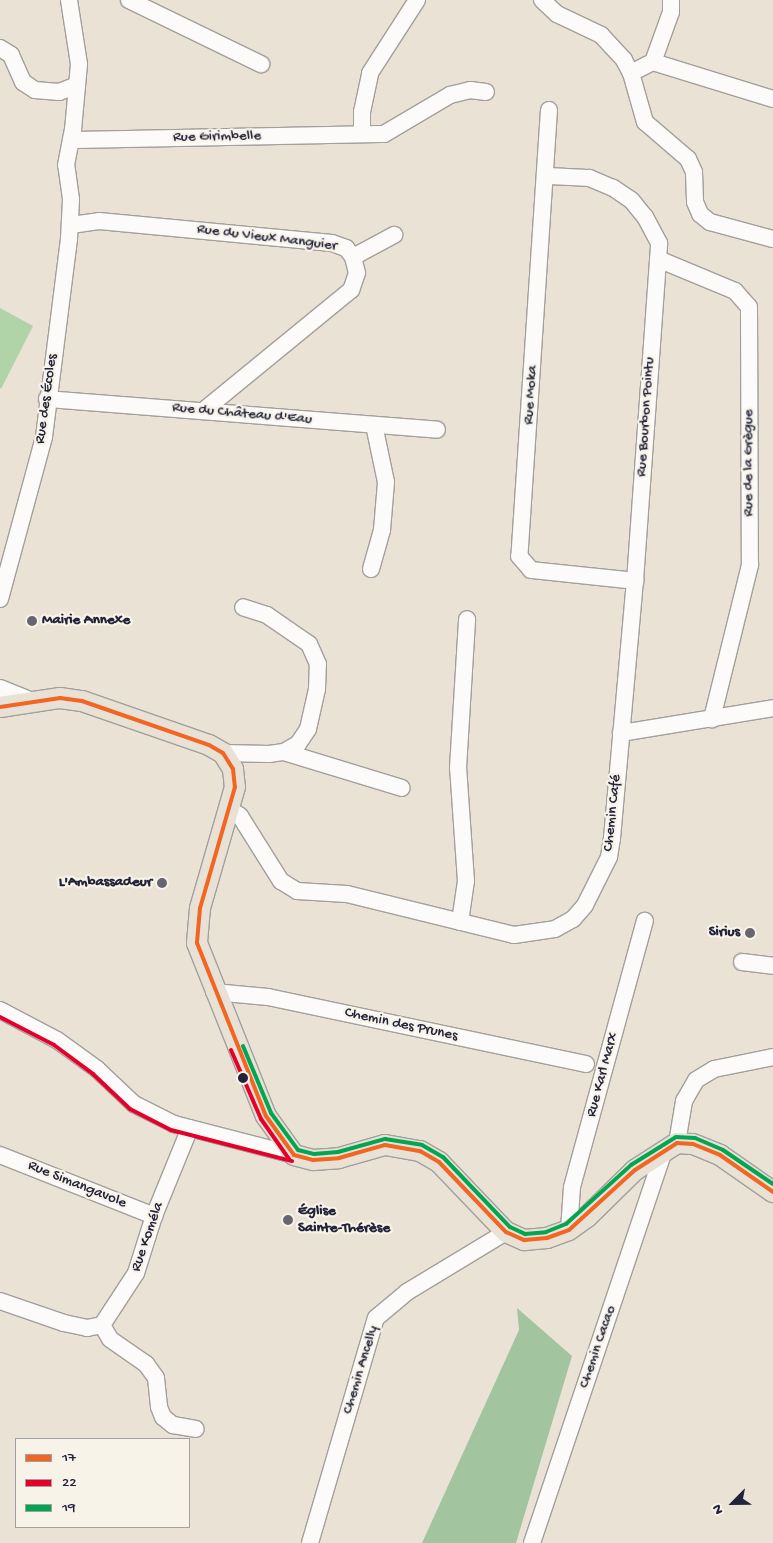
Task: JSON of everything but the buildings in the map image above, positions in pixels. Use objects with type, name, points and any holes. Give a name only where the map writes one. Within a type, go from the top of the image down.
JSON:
[{"type":"main road","points":[[0,707],[37,703],[60,698],[82,701],[209,745],[223,752],[233,768],[235,787],[196,928],[197,943],[214,992],[266,1116],[294,1155],[313,1160],[338,1158],[385,1145],[420,1151],[439,1162],[506,1232],[524,1240],[547,1238],[569,1230],[635,1170],[670,1147],[693,1144],[720,1155],[773,1192]]},
{"type":"main road","points":[[0,718],[37,703]]},
{"type":"street","name":"Rue des Écoles","points":[[0,599],[44,437],[47,398],[71,225],[66,165],[71,140],[79,64],[69,0]]},
{"type":"street","points":[[129,0],[261,64]]},
{"type":"street","points":[[362,133],[362,112],[370,73],[417,0]]},
{"type":"street","points":[[542,0],[557,14],[601,35],[631,73],[645,122],[688,159],[694,172],[696,202],[700,214],[710,222],[773,240]]},
{"type":"street","points":[[653,62],[670,12],[671,0]]},
{"type":"street","points":[[0,48],[11,55],[23,82],[35,90],[59,92],[77,85]]},
{"type":"street","points":[[631,73],[653,62],[773,99]]},
{"type":"street","name":"Rue Girimbelle","points":[[71,140],[390,132],[450,95],[470,90],[486,92]]},
{"type":"street","name":"Rue Moka","points":[[549,110],[520,556],[531,570],[635,581]]},
{"type":"street","name":"Rue Bourbon Pointu","points":[[546,176],[590,178],[631,200],[654,232],[658,243],[635,581],[621,733]]},
{"type":"street","name":"Rue du Vieux Manguier","points":[[71,225],[100,221],[332,243],[346,248],[354,257],[357,273],[351,290],[203,411]]},
{"type":"street","points":[[354,257],[394,235]]},
{"type":"street","name":"Rue de la Grègue","points":[[658,259],[735,291],[749,307],[750,565],[712,719]]},
{"type":"street","name":"Rue du Château d'Eau","points":[[47,398],[437,430]]},
{"type":"street","points":[[371,569],[382,530],[386,482],[374,425]]},
{"type":"street","points":[[243,607],[267,615],[309,644],[318,664],[317,689],[308,730],[298,744],[284,752]]},
{"type":"street","points":[[460,922],[466,881],[458,768],[468,619]]},
{"type":"street","points":[[0,688],[37,703]]},
{"type":"street","points":[[621,733],[773,708]]},
{"type":"street","name":"Chemin Café","points":[[229,809],[240,816],[288,887],[297,891],[348,894],[514,935],[538,933],[567,922],[585,905],[609,857],[621,733]]},
{"type":"street","points":[[223,752],[284,752],[402,788]]},
{"type":"street","name":"Rue Karl Marx","points":[[569,1230],[572,1187],[645,921]]},
{"type":"street","points":[[742,962],[773,966]]},
{"type":"street","name":"Chemin des Prunes","points":[[214,992],[268,997],[586,1064]]},
{"type":"street","points":[[0,1010],[57,1040],[97,1069],[134,1104],[174,1124],[294,1155]]},
{"type":"street","name":"Chemin Cacao","points":[[532,1543],[684,1102],[696,1080],[714,1069],[773,1057]]},
{"type":"street","name":"Rue Koméla","points":[[102,1325],[136,1274],[154,1216],[190,1128]]},
{"type":"street","name":"Rue Simangavole","points":[[0,1155],[154,1216]]},
{"type":"street","name":"Chemin Ancelly","points":[[310,1543],[376,1318],[407,1292],[506,1232]]},
{"type":"street","points":[[0,1301],[64,1324],[87,1328],[102,1325],[110,1339],[146,1364],[156,1378],[159,1407],[163,1417],[173,1425],[196,1429]]},
{"type":"green space","points":[[0,308],[33,326],[1,389],[0,388]]},
{"type":"green space","points":[[517,1308],[572,1356],[516,1543],[422,1543],[519,1330]]},
{"type":"transit line","name":"17","points":[[0,707],[60,698],[82,701],[209,745],[223,753],[233,769],[235,787],[200,908],[197,943],[266,1116],[294,1155]]},
{"type":"transit line","name":"22","points":[[0,1017],[54,1045],[93,1074],[130,1109],[171,1130],[292,1161]]},
{"type":"transit line","name":"19","points":[[243,1046],[271,1113],[298,1150],[314,1154],[338,1152],[385,1139],[422,1145],[443,1157],[510,1227],[525,1234],[546,1232],[566,1224],[631,1165],[676,1137],[695,1138],[723,1150],[773,1184]]},
{"type":"transit line","name":"22","points":[[231,1050],[261,1119],[289,1159]]},
{"type":"transit line","name":"17","points":[[294,1155],[313,1160],[339,1158],[385,1145],[420,1151],[439,1162],[506,1232],[524,1240],[547,1238],[569,1230],[635,1170],[677,1143],[693,1144],[720,1155],[773,1192]]},
{"type":"place","name":"Mairie Annexe","points":[[32,621]]},
{"type":"place","name":"L'Ambassadeur","points":[[162,883]]},
{"type":"place","name":"Sirius","points":[[750,933]]},
{"type":"place","name":"Église Sainte-Thérèse","points":[[288,1220]]}]
